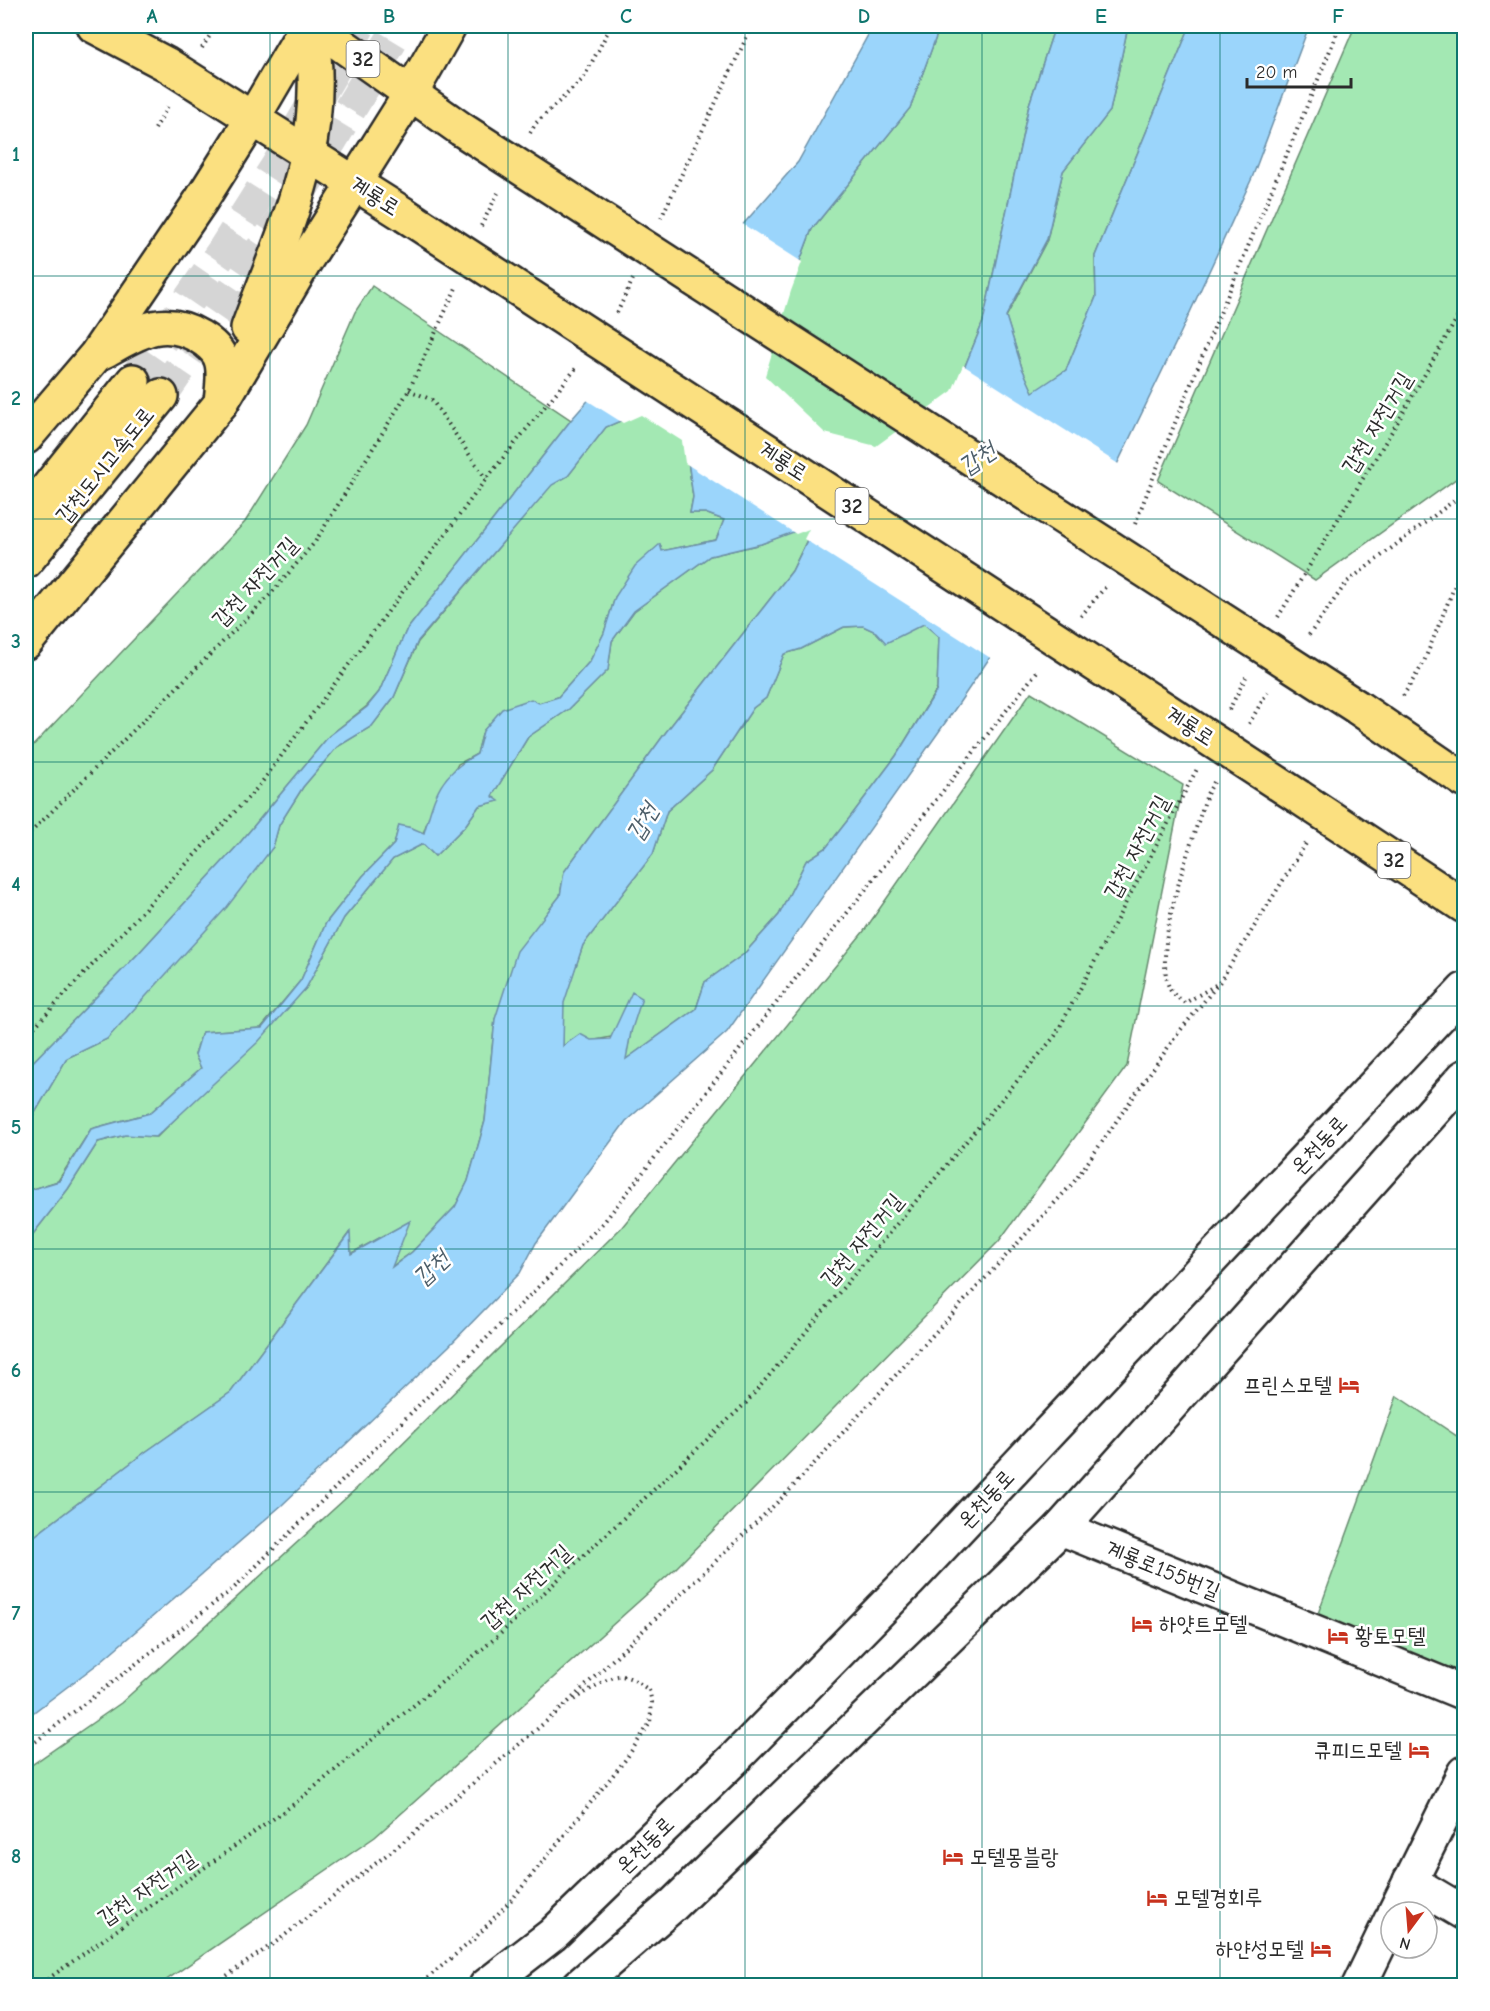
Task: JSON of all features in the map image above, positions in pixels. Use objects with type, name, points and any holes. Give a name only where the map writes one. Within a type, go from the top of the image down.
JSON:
[{"type":"main road","name":"계룡로","points":[[94,26],[166,64],[405,215],[1464,906]]},
{"type":"main road","points":[[26,437],[96,355],[200,202],[308,26]]},
{"type":"main road","points":[[221,403],[289,219],[308,157],[314,115],[315,72],[308,26]]},
{"type":"main road","name":"32","points":[[315,26],[461,129],[1385,725],[1464,780]]},
{"type":"main road","points":[[26,642],[221,403],[304,263],[411,93],[449,26]]},
{"type":"main road","points":[[96,355],[139,331],[163,325],[186,329],[205,341],[220,356],[223,371],[221,403]]},
{"type":"main road","name":"갑천도시고속도로","points":[[26,515],[147,388],[26,561]]},
{"type":"main road","name":"온천동로","points":[[486,1986],[552,1935],[743,1750],[909,1581],[1464,990]]},
{"type":"main road","points":[[579,1986],[673,1905],[1061,1528],[1464,1077]]},
{"type":"main road","name":"계룡로155번길","points":[[1061,1528],[1464,1693]]},
{"type":"main road","points":[[1401,1900],[1464,1773]]},
{"type":"main road","points":[[1410,1881],[1464,1913]]},
{"type":"main road","points":[[1359,1986],[1379,1945]]},
{"type":"path","points":[[657,227],[752,26]]},
{"type":"path","points":[[1134,528],[1184,399],[1275,187],[1340,26]]},
{"type":"path","points":[[612,322],[637,269]]},
{"type":"path","name":"갑천 자전거길","points":[[26,837],[269,596],[315,542],[409,390],[449,304]]},
{"type":"path","name":"갑천 자전거길","points":[[1273,626],[1397,423],[1464,306]]},
{"type":"path","points":[[26,1036],[258,786],[486,479],[583,359]]},
{"type":"path","points":[[409,390],[432,400],[486,479]]},
{"type":"path","points":[[1308,636],[1347,582],[1464,493]]},
{"type":"path","points":[[1385,725],[1423,664],[1464,563]]},
{"type":"path","points":[[1081,617],[1110,581]]},
{"type":"path","points":[[26,1749],[234,1588],[604,1222],[1044,663]]},
{"type":"path","points":[[1223,720],[1251,668]]},
{"type":"path","points":[[1246,728],[1275,681]]},
{"type":"path","name":"갑천 자전거길","points":[[38,1986],[294,1804],[489,1644],[746,1403],[1055,1036],[1201,762]]},
{"type":"path","points":[[1218,776],[1207,795],[1169,920],[1164,965],[1169,990],[1185,1004],[1219,983]]},
{"type":"path","points":[[212,1986],[280,1939],[395,1848],[562,1708],[787,1493],[1074,1182],[1178,1033],[1219,983],[1312,806]]},
{"type":"path","points":[[418,1986],[474,1939],[514,1897],[576,1822],[643,1735],[650,1722],[652,1702],[649,1690],[635,1680],[618,1676],[587,1691],[562,1708]]},
{"type":"green space","points":[[940,26],[1055,26],[1029,105],[983,322],[954,393],[877,449],[824,436],[762,377],[789,290],[812,229],[910,108]]},
{"type":"green space","points":[[1128,26],[1190,26],[1095,256],[1096,297],[1066,370],[1033,393],[1022,368],[1006,317],[1047,240],[1063,171],[1110,111]]},
{"type":"green space","points":[[1355,26],[1464,26],[1464,473],[1315,580],[1158,481]]},
{"type":"green space","points":[[372,286],[571,420],[406,631],[379,692],[367,706],[329,736],[238,845],[137,955],[26,1069],[26,753],[245,522],[306,425],[355,312]]},
{"type":"green space","points":[[641,412],[685,439],[693,497],[690,513],[705,513],[724,520],[716,540],[662,551],[660,545],[615,597],[604,633],[590,661],[558,697],[539,703],[503,709],[483,731],[477,754],[458,764],[423,834],[412,828],[399,826],[394,844],[363,876],[326,923],[301,980],[261,1028],[202,1032],[195,1055],[201,1068],[150,1113],[91,1129],[58,1181],[26,1191],[26,1121],[32,1118],[67,1058],[107,1039],[273,847],[279,825],[303,787],[337,747],[372,726],[394,697],[418,642],[552,484],[568,476],[606,427]]},
{"type":"green space","points":[[815,523],[792,571],[666,732],[564,872],[560,896],[546,914],[495,1019],[485,1121],[468,1181],[455,1207],[412,1252],[391,1267],[409,1222],[350,1254],[349,1233],[231,1392],[144,1453],[32,1538],[26,1539],[26,1243],[68,1189],[98,1142],[125,1135],[157,1137],[306,988],[344,918],[393,859],[423,844],[435,856],[465,826],[479,806],[498,801],[492,796],[528,737],[569,709],[608,670],[612,641],[634,611],[710,556],[761,544]]},
{"type":"green space","points":[[924,623],[939,637],[937,689],[896,756],[851,816],[826,848],[806,861],[779,915],[744,954],[705,982],[696,1009],[625,1060],[631,1032],[563,1046],[563,1003],[583,945],[653,854],[667,811],[712,770],[753,708],[766,698],[784,654],[801,649],[844,627],[863,626],[876,632],[886,642]]},
{"type":"green space","points":[[1031,692],[1183,785],[1127,1066],[999,1241],[675,1569],[375,1837],[159,1985],[26,1985],[26,1769],[121,1703],[357,1488],[622,1227],[864,931]]},
{"type":"green space","points":[[1397,1396],[1464,1441],[1464,1679],[1316,1619]]},
{"type":"water","name":"갑천","points":[[873,26],[940,26],[910,108],[812,229],[789,290],[762,377],[824,436],[877,449],[954,393],[983,322],[1029,105],[1055,26],[1128,26],[1110,111],[1063,171],[1047,239],[1006,316],[1022,368],[1033,392],[1066,370],[1096,297],[1095,256],[1190,26],[1309,26],[1252,178],[1108,483],[957,706],[727,1032],[626,1121],[536,1243],[520,1273],[449,1346],[282,1505],[100,1662],[26,1718],[26,1539],[32,1538],[144,1453],[231,1392],[350,1232],[351,1254],[410,1221],[392,1267],[412,1252],[455,1207],[468,1181],[485,1121],[495,1019],[517,951],[560,896],[564,872],[666,732],[792,571],[815,524],[761,544],[710,556],[634,611],[612,641],[608,670],[569,709],[528,737],[492,796],[499,801],[479,806],[465,826],[435,856],[423,844],[393,859],[344,918],[306,988],[258,1042],[156,1137],[125,1135],[98,1142],[68,1189],[26,1243],[26,1191],[59,1181],[91,1129],[150,1113],[201,1068],[195,1055],[202,1032],[262,1028],[301,980],[326,923],[363,876],[394,844],[399,825],[424,833],[441,786],[455,769],[477,754],[483,731],[502,709],[531,699],[539,703],[558,697],[590,661],[604,633],[615,597],[635,566],[660,544],[662,551],[716,540],[724,520],[705,513],[690,513],[693,497],[685,439],[641,412],[606,427],[568,476],[552,485],[418,641],[394,697],[372,726],[337,747],[303,787],[279,825],[273,847],[227,907],[107,1039],[67,1058],[32,1118],[26,1121],[26,1069],[137,955],[238,845],[329,736],[367,707],[379,692],[406,631],[571,420],[798,162]],"holes":[[[924,624],[939,637],[937,690],[896,756],[826,848],[806,861],[779,915],[744,954],[705,982],[696,1009],[626,1059],[631,1032],[642,998],[632,992],[610,1039],[591,1040],[580,1034],[563,1046],[564,1003],[583,945],[653,854],[667,811],[712,770],[753,708],[766,698],[784,654],[801,649],[844,627],[863,626],[876,632],[886,643]]]},
{"type":"pier","points":[[741,223],[802,262],[765,376],[825,433],[876,446],[952,391],[963,365],[1120,465],[1110,485],[992,659],[804,539],[809,529],[796,534],[685,463],[682,441],[641,415],[623,423],[585,399]]},
{"type":"tunnel","points":[[133,381],[221,254],[277,166],[359,26]]},
{"type":"tunnel","points":[[161,396],[292,205],[400,26]]},
{"type":"place","name":"프린스모텔","points":[[1349,1385]]},
{"type":"place","name":"하얏트모텔","points":[[1142,1624]]},
{"type":"place","name":"황토모텔","points":[[1338,1636]]},
{"type":"place","name":"큐피드모텔","points":[[1419,1750]]},
{"type":"place","name":"모텔몽블랑","points":[[953,1857]]},
{"type":"place","name":"모텔경회루","points":[[1157,1898]]},
{"type":"place","name":"하얀성모텔","points":[[1321,1949]]}]
